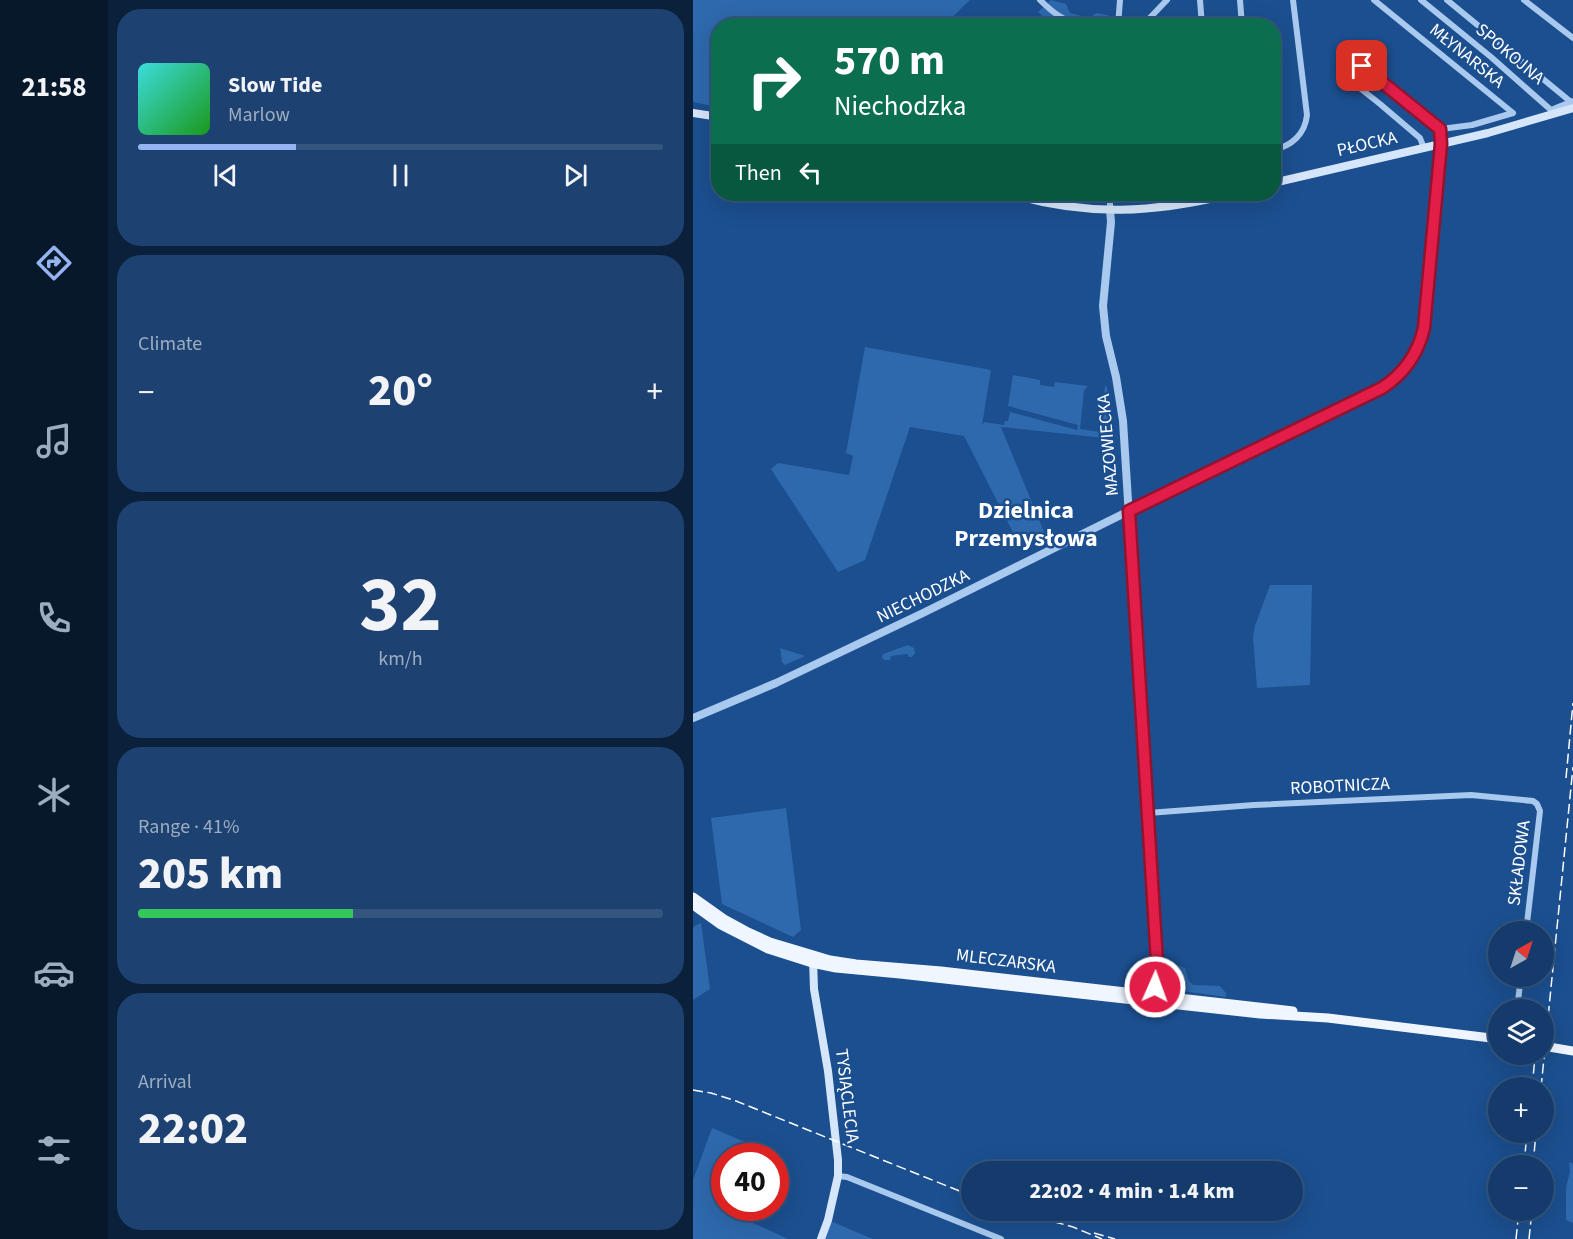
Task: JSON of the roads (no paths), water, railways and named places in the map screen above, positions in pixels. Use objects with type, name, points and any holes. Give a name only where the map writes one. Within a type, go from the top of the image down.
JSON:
[{"type":"main road","name":"PŁOCKA","points":[[1281,181],[1541,118],[1572,104]]},
{"type":"main road","points":[[693,113],[711,116]]},
{"type":"main road","points":[[1041,201],[1110,210],[1174,206],[1194,201]]},
{"type":"main road","name":"MLECZARSKA","points":[[693,897],[746,931],[812,960]]},
{"type":"main road","name":"MLECZARSKA","points":[[693,905],[721,925],[777,952],[855,971],[1155,999],[1260,1014],[1328,1018],[1488,1038]]},
{"type":"main road","name":"TYSIĄCLECIA","points":[[812,960],[838,1160],[838,1176],[828,1220],[821,1239]]},
{"type":"main road","points":[[1554,1048],[1573,1051]]},
{"type":"street","points":[[1040,0],[1058,18]]},
{"type":"street","points":[[1119,18],[1120,0]]},
{"type":"street","points":[[1150,18],[1167,0]]},
{"type":"street","points":[[1200,0],[1201,18]]},
{"type":"street","points":[[1240,0],[1241,18]]},
{"type":"street","points":[[1281,148],[1291,144],[1306,124],[1307,115],[1293,0]]},
{"type":"street","name":"MŁYNARSKA","points":[[1374,0],[1513,113],[1472,125],[1440,129]]},
{"type":"street","name":"SPOKOJNA","points":[[1421,0],[1551,110],[1572,104]]},
{"type":"street","points":[[1447,0],[1572,104]]},
{"type":"street","points":[[1524,0],[1573,38]]},
{"type":"street","points":[[1345,52],[1440,129]]},
{"type":"street","points":[[1346,78],[1420,138],[1423,148]]},
{"type":"street","name":"NIECHODZKA","points":[[693,718],[914,618],[1395,380],[1419,347],[1424,328],[1441,144],[1440,129]]},
{"type":"street","points":[[1110,201],[1110,210]]},
{"type":"street","name":"MAZOWIECKA","points":[[1110,210],[1111,222],[1103,306],[1106,336],[1123,421],[1157,962],[1155,999]]},
{"type":"street","name":"ROBOTNICZA","points":[[1148,813],[1254,805],[1471,795],[1533,801]]},
{"type":"street","name":"SKŁADOWA","points":[[1527,921],[1540,811],[1533,801]]},
{"type":"street","points":[[838,1176],[1001,1239]]},
{"type":"railway","points":[[1566,778],[1573,703]]},
{"type":"railway","points":[[1542,1077],[1573,767]]},
{"type":"railway","points":[[1533,1077],[1534,1065]]},
{"type":"railway","points":[[693,1090],[736,1101],[961,1192]]},
{"type":"railway","points":[[1525,1155],[1526,1143]]},
{"type":"railway","points":[[1534,1155],[1535,1143]]},
{"type":"railway","points":[[1051,1221],[1102,1239]]},
{"type":"railway","points":[[1516,1239],[1518,1221]]},
{"type":"railway","points":[[1529,1239],[1531,1221]]},
{"type":"railway","points":[[1094,1233],[1115,1239]]},
{"type":"district","name":"Dzielnica Przemysłowa","points":[[1026,524]]}]
